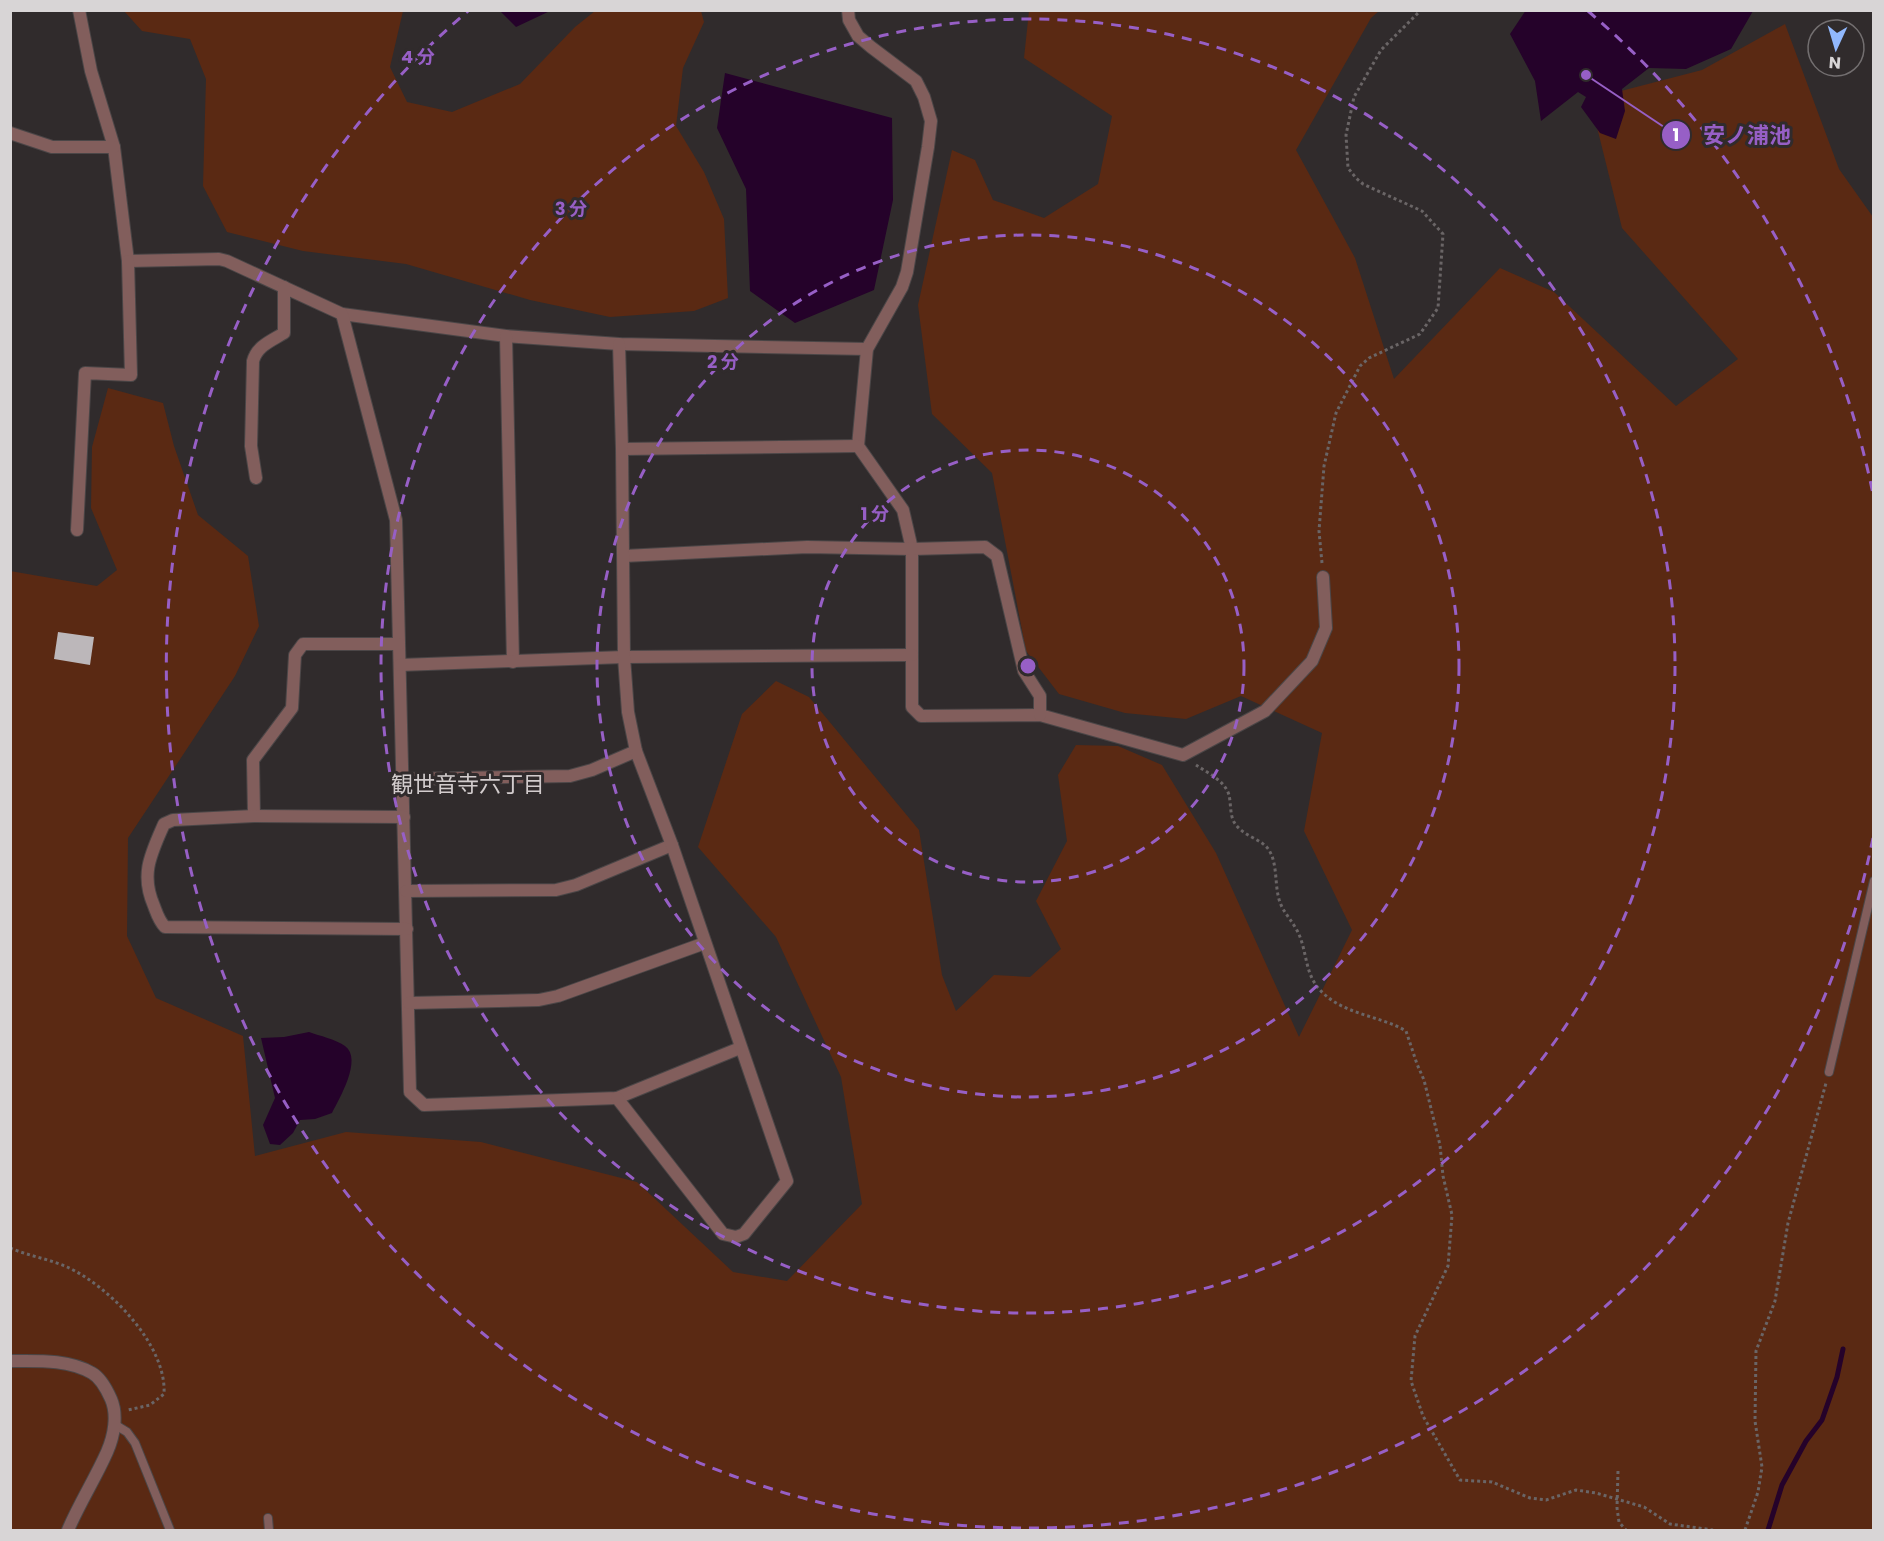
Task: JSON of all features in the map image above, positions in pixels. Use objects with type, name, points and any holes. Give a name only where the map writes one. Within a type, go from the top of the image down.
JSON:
[{"type":"street","points":[[76,530],[85,372],[131,375],[128,261],[114,147],[91,71],[79,10]]},
{"type":"street","points":[[848,10],[849,20],[858,36],[915,81],[924,98],[931,121],[904,280],[892,308],[867,349],[858,446],[903,510],[912,549],[912,707],[921,717],[1040,715],[1183,756],[1265,711],[1312,660],[1326,628],[1323,577]]},
{"type":"street","points":[[10,133],[52,147],[114,147]]},
{"type":"street","points":[[128,261],[219,259],[342,314],[506,336],[619,344],[867,349]]},
{"type":"street","points":[[256,478],[250,446],[253,361],[255,352],[261,346],[284,333],[284,287]]},
{"type":"street","points":[[342,314],[396,520],[410,1092],[424,1105],[617,1098],[741,1048]]},
{"type":"street","points":[[506,336],[513,662]]},
{"type":"street","points":[[617,1098],[723,1234],[736,1237],[744,1234],[787,1181],[672,845],[636,751],[628,712],[624,657],[619,344]]},
{"type":"street","points":[[622,449],[858,446]]},
{"type":"street","points":[[624,555],[807,547],[985,548],[997,556],[1024,671],[1040,696],[1040,715]]},
{"type":"street","points":[[254,816],[253,760],[292,708],[295,655],[303,645],[399,644]]},
{"type":"street","points":[[400,665],[624,657],[912,655]]},
{"type":"street","points":[[403,779],[570,776],[592,770],[636,751]]},
{"type":"street","points":[[404,817],[254,816],[173,820],[164,824],[148,863],[147,878],[148,893],[160,922],[165,927],[407,929]]},
{"type":"street","points":[[406,891],[556,890],[576,885],[672,845]]},
{"type":"street","points":[[409,1003],[539,1000],[558,996],[705,943]]},
{"type":"street","points":[[10,1361],[46,1361],[73,1366],[93,1373],[105,1387],[112,1402],[113,1434],[108,1451],[68,1530]]},
{"type":"lane","points":[[1829,1072],[1874,880]]},
{"type":"lane","points":[[114,1419],[135,1443],[170,1530]]},
{"type":"lane","points":[[268,1518],[269,1530]]},
{"type":"path","points":[[1323,577],[1319,531],[1324,466],[1336,413],[1360,366],[1369,358],[1420,334],[1438,308],[1443,234],[1422,211],[1363,184],[1356,178],[1348,168],[1346,135],[1354,97],[1381,50],[1421,10]]},
{"type":"path","points":[[1183,756],[1224,784],[1233,821],[1241,831],[1269,849],[1284,914],[1295,927],[1305,951],[1307,968],[1320,990],[1339,1004],[1365,1017],[1397,1026],[1406,1031],[1424,1080],[1440,1145],[1443,1176],[1452,1215],[1448,1266],[1415,1336],[1412,1381],[1423,1416],[1443,1455],[1460,1480],[1492,1482],[1530,1498],[1546,1500],[1576,1490],[1617,1498],[1644,1507],[1670,1524],[1713,1530]]},
{"type":"path","points":[[1745,1530],[1758,1492],[1762,1467],[1755,1421],[1756,1351],[1775,1301],[1788,1223],[1829,1072]]},
{"type":"path","points":[[10,1248],[67,1267],[99,1286],[134,1321],[150,1342],[165,1381],[164,1394],[150,1405],[114,1419]]},
{"type":"path","points":[[1618,1471],[1619,1522],[1626,1530]]},
{"type":"shaded area","points":[[1526,10],[1753,11],[1731,49],[1686,69],[1649,68],[1622,89],[1625,111],[1616,139],[1600,133],[1581,107],[1586,97],[1578,92],[1541,121],[1535,81],[1510,34]]},
{"type":"shaded area","points":[[124,11],[403,11],[390,67],[407,102],[452,112],[520,84],[575,27],[595,11],[701,11],[704,22],[683,68],[676,126],[704,172],[724,219],[728,298],[694,311],[610,317],[530,300],[406,264],[303,251],[227,232],[203,186],[206,79],[190,39],[142,31]]},
{"type":"shaded area","points":[[500,11],[550,11],[516,27]]},
{"type":"shaded area","points":[[1029,11],[1379,11],[1371,18],[1296,150],[1355,258],[1394,379],[1500,268],[1554,292],[1676,406],[1738,359],[1622,228],[1590,99],[1702,70],[1785,24],[1839,169],[1873,217],[1873,1530],[11,1530],[10,571],[97,586],[117,570],[91,508],[92,447],[108,388],[163,403],[174,446],[198,515],[248,556],[259,626],[235,676],[128,838],[127,936],[156,998],[243,1036],[255,1156],[346,1132],[481,1142],[637,1182],[733,1272],[787,1281],[862,1204],[841,1077],[776,937],[698,847],[742,714],[776,681],[809,697],[919,830],[942,975],[956,1011],[994,975],[1030,977],[1061,949],[1036,901],[1067,841],[1058,775],[1076,745],[1118,746],[1162,765],[1216,853],[1299,1037],[1352,930],[1304,831],[1322,733],[1241,696],[1186,719],[1125,713],[1059,694],[1026,651],[992,473],[932,414],[918,305],[952,150],[975,160],[993,200],[1044,218],[1098,184],[1112,116],[1024,58]]},
{"type":"shaded area","points":[[725,73],[892,118],[893,200],[874,290],[795,323],[750,291],[746,189],[717,128]]},
{"type":"shaded area","points":[[309,1032],[345,1046],[350,1052],[352,1060],[348,1079],[332,1113],[315,1119],[300,1120],[293,1133],[280,1145],[270,1144],[263,1125],[275,1098],[261,1038],[284,1037]]},
{"type":"building","points":[[58,632],[94,637],[90,665],[54,659]]},
{"type":"waterway","points":[[1768,1530],[1782,1485],[1806,1441],[1822,1420],[1837,1377],[1843,1349]]},
{"type":"place","name":"安ノ浦池","points":[[1586,75]]},
{"type":"district","name":"観世音寺六丁目","points":[[468,784]]}]
